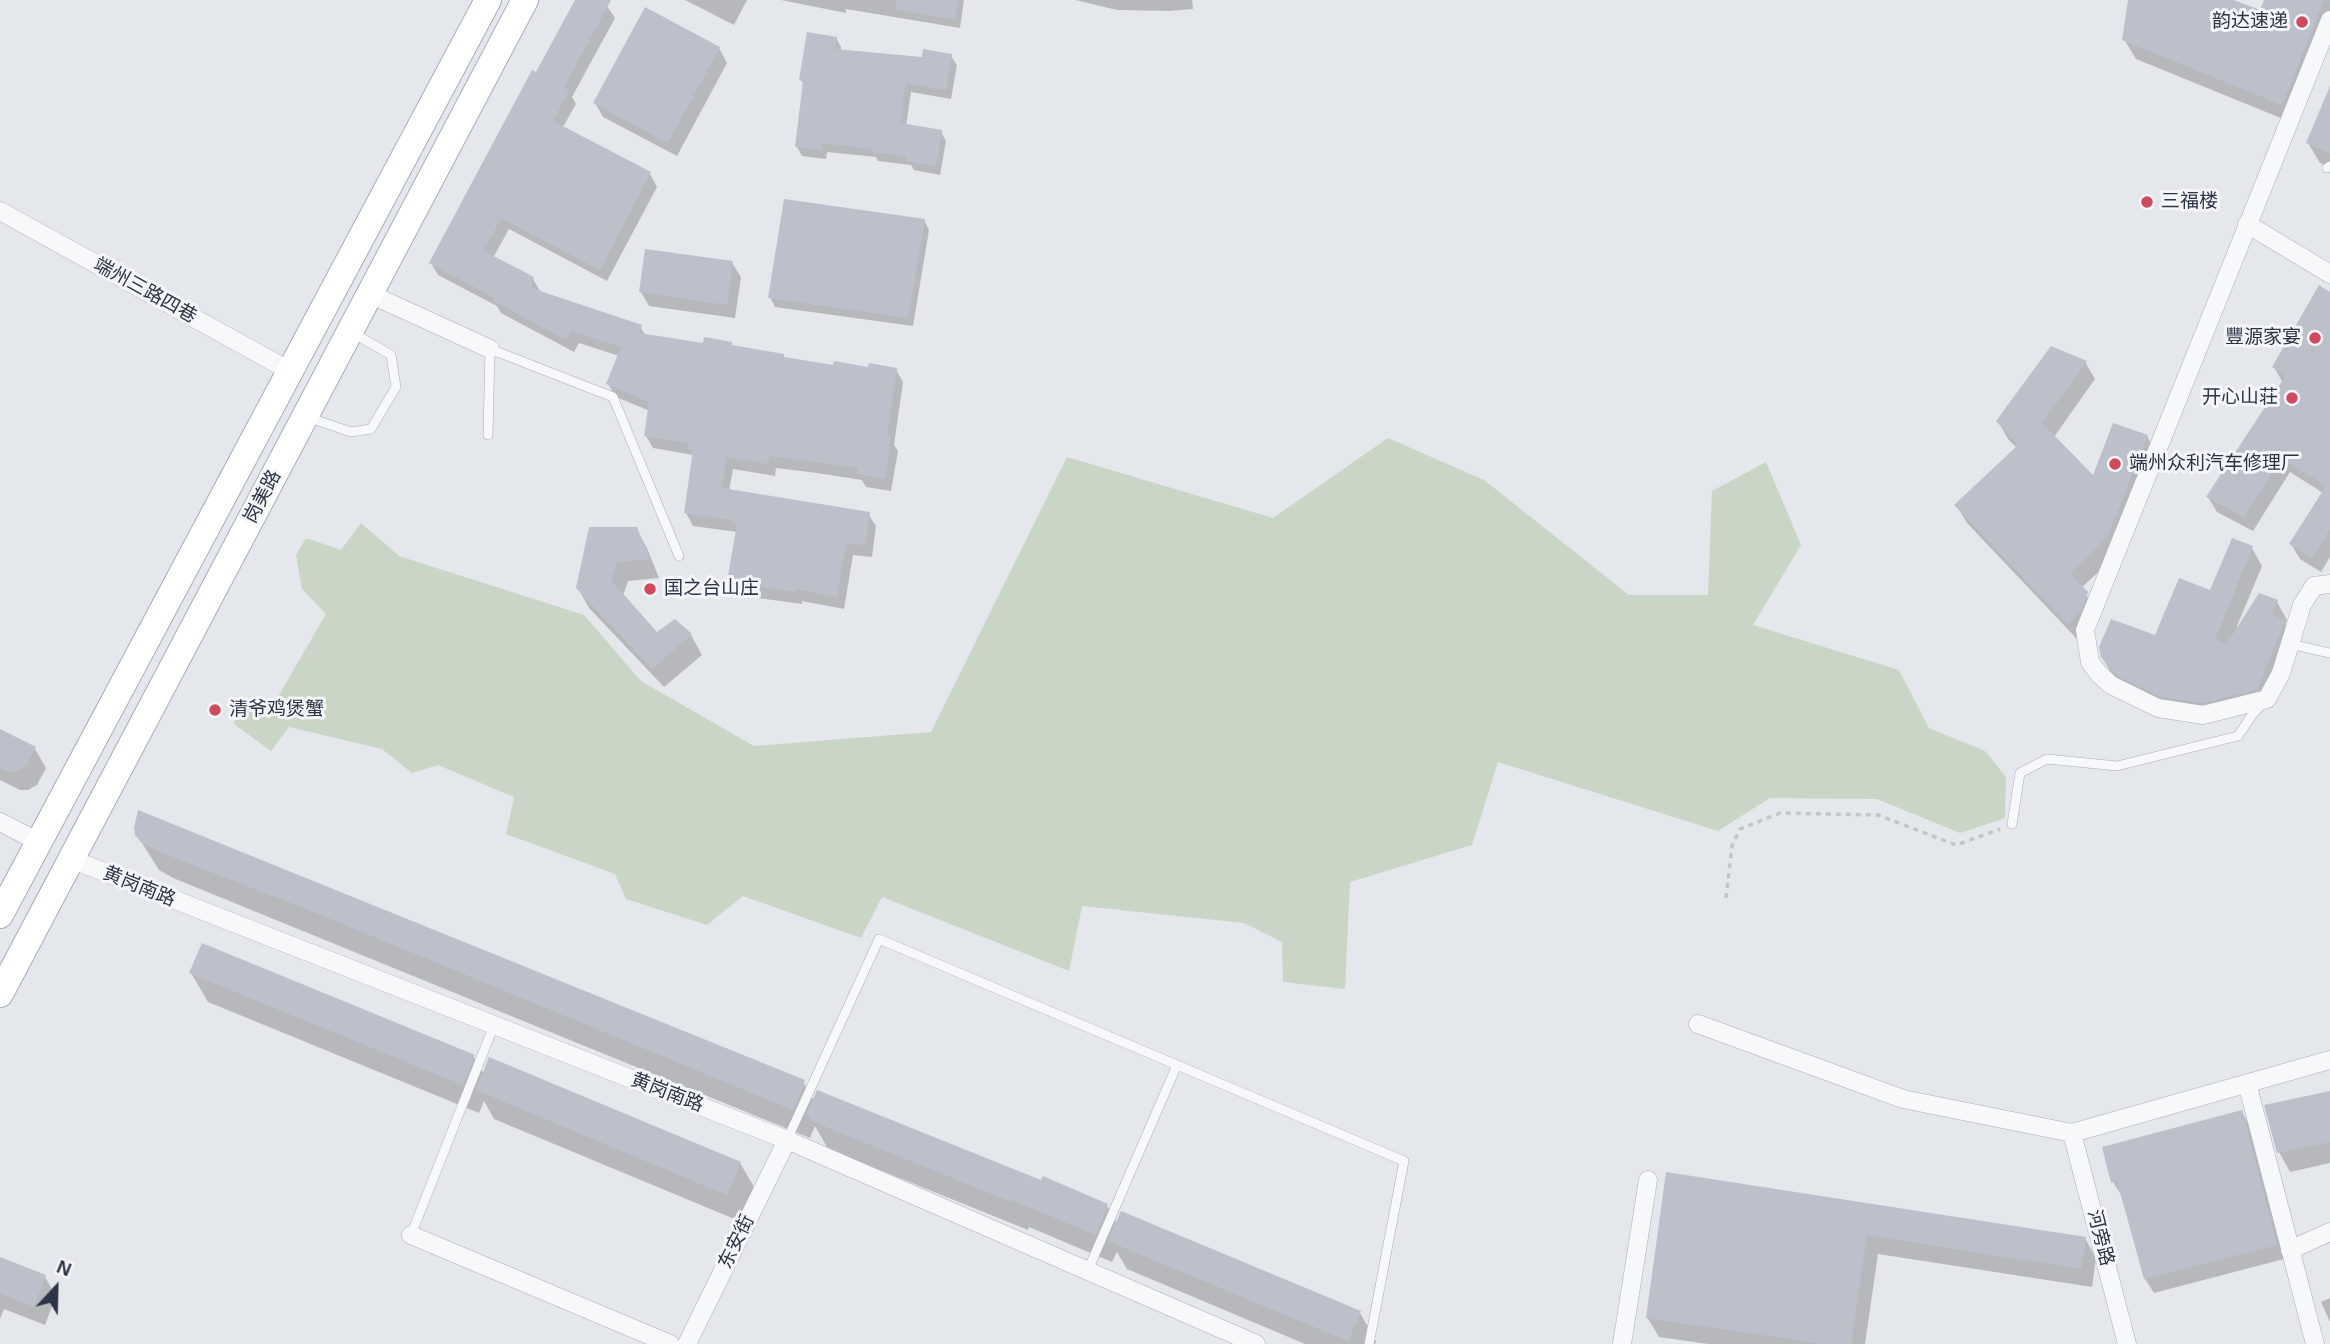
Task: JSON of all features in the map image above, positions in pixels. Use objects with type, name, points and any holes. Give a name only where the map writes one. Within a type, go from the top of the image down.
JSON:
[{"type":"main road","name":"岗美路","points":[[0,915],[488,0]]},
{"type":"main road","name":"岗美路","points":[[0,994],[525,0]]},
{"type":"street","points":[[2330,20],[2085,630],[2090,662],[2111,685],[2158,708],[2203,715],[2267,699],[2281,673],[2302,605],[2314,586],[2330,584]]},
{"type":"street","name":"端州三路四巷","points":[[0,211],[290,371]]},
{"type":"street","points":[[2247,224],[2330,274]]},
{"type":"street","points":[[370,294],[490,349]]},
{"type":"street","points":[[0,822],[39,842]]},
{"type":"street","name":"黄岗南路","points":[[71,859],[787,1140],[1256,1344]]},
{"type":"street","points":[[1698,1024],[1903,1099],[2072,1133],[2330,1060]]},
{"type":"street","points":[[2247,1083],[2315,1344]]},
{"type":"street","name":"河旁路","points":[[2072,1133],[2127,1344]]},
{"type":"street","name":"东安街","points":[[687,1344],[787,1140]]},
{"type":"street","points":[[1622,1344],[1648,1180]]},
{"type":"street","points":[[2290,1250],[2330,1232]]},
{"type":"street","points":[[411,1235],[670,1344]]},
{"type":"lane","points":[[305,417],[351,432],[371,429],[396,387],[391,355],[350,331]]},
{"type":"lane","points":[[488,435],[490,349],[613,397],[679,556]]},
{"type":"lane","points":[[2290,643],[2330,653]]},
{"type":"lane","points":[[2012,824],[2020,773],[2047,759],[2117,766],[2238,736],[2267,699]]},
{"type":"lane","points":[[787,1140],[879,939],[1404,1161],[1369,1344]]},
{"type":"lane","points":[[411,1235],[494,1026]]},
{"type":"lane","points":[[1088,1270],[1177,1065]]},
{"type":"path","points":[[1726,898],[1732,846],[1740,829],[1780,813],[1878,815],[1956,845],[2012,824]]},
{"type":"green space","points":[[1388,438],[1484,480],[1629,595],[1708,595],[1712,491],[1766,462],[1801,545],[1753,625],[1899,670],[1929,728],[1985,751],[2006,777],[2005,818],[1960,833],[1877,799],[1770,798],[1718,831],[1498,762],[1472,845],[1350,882],[1345,989],[1283,982],[1282,942],[1244,923],[1082,906],[1069,971],[882,897],[861,938],[743,896],[707,925],[626,899],[615,874],[506,834],[514,797],[438,765],[412,773],[382,749],[289,727],[271,751],[234,724],[241,700],[276,700],[326,614],[302,589],[296,555],[306,538],[341,550],[361,523],[399,556],[584,615],[641,681],[754,746],[931,732],[1067,457],[1273,518]]},
{"type":"building","points":[[575,0],[611,0],[564,87],[569,90],[553,121],[651,172],[600,270],[501,218],[484,251],[534,277],[531,288],[642,325],[639,333],[703,343],[704,337],[784,354],[784,357],[833,365],[834,361],[868,367],[869,363],[897,368],[887,436],[891,437],[885,479],[857,474],[858,468],[809,461],[769,456],[768,464],[726,457],[722,488],[870,512],[865,545],[846,543],[837,597],[796,589],[795,592],[727,582],[737,524],[732,523],[733,520],[684,513],[693,450],[688,449],[689,443],[644,436],[649,402],[606,384],[621,347],[571,331],[566,340],[429,263],[532,70],[536,72]]},
{"type":"building","points":[[897,0],[958,0],[955,20],[896,9]]},
{"type":"building","points":[[2128,0],[2234,0],[2260,10],[2264,0],[2324,0],[2282,105],[2122,40]]},
{"type":"building","points":[[645,7],[720,47],[668,143],[593,103]]},
{"type":"building","points":[[807,32],[837,37],[835,49],[922,57],[923,49],[952,54],[946,90],[906,83],[904,92],[901,123],[942,130],[936,166],[906,161],[907,156],[871,152],[872,149],[822,143],[821,150],[795,147],[803,81],[799,80]]},
{"type":"building","points":[[2330,86],[2330,153],[2306,143]]},
{"type":"building","points":[[784,199],[925,219],[908,318],[768,298]]},
{"type":"building","points":[[645,249],[733,261],[727,305],[639,292]]},
{"type":"building","points":[[2319,285],[2330,292],[2330,529],[2312,558],[2289,544],[2326,486],[2281,458],[2244,517],[2206,497],[2286,375],[2272,367]]},
{"type":"building","points":[[2051,346],[2087,361],[2042,423],[2093,475],[2113,423],[2148,435],[2107,537],[2070,573],[2088,592],[2080,613],[2067,624],[1954,505],[2018,445],[1996,421]]},
{"type":"building","points":[[589,527],[637,527],[650,559],[617,562],[611,580],[657,632],[675,619],[692,634],[652,669],[576,588]]},
{"type":"building","points":[[2232,538],[2253,546],[2215,639],[2226,645],[2259,593],[2278,600],[2272,615],[2285,620],[2257,690],[2202,703],[2161,697],[2117,676],[2101,657],[2099,647],[2111,619],[2155,635],[2179,578],[2210,590]]},
{"type":"building","points":[[0,729],[36,747],[26,766],[17,771],[8,772],[0,768]]},
{"type":"building","points":[[138,810],[805,1080],[804,1085],[793,1110],[314,912],[155,850],[135,835]]},
{"type":"building","points":[[202,943],[475,1055],[463,1085],[189,973]]},
{"type":"building","points":[[489,1057],[741,1162],[727,1195],[476,1090]]},
{"type":"building","points":[[817,1090],[1041,1180],[1043,1176],[1108,1204],[1096,1235],[809,1120],[811,1117],[806,1115]]},
{"type":"building","points":[[2330,1091],[2330,1142],[2277,1153],[2264,1105]]},
{"type":"building","points":[[2242,1110],[2277,1245],[2144,1279],[2117,1181],[2111,1183],[2102,1147]]},
{"type":"building","points":[[1666,1172],[2086,1237],[2081,1269],[1867,1235],[1851,1344],[1824,1344],[1646,1318]]},
{"type":"building","points":[[1121,1211],[1361,1311],[1348,1341],[1108,1241]]},
{"type":"building","points":[[0,1257],[46,1275],[34,1307],[0,1293]]},
{"type":"place","name":"韵达速递","points":[[2302,22]]},
{"type":"place","name":"三福楼","points":[[2147,202]]},
{"type":"place","name":"豐源家宴","points":[[2315,338]]},
{"type":"place","name":"开心山荘","points":[[2292,398]]},
{"type":"place","name":"端州众利汽车修理厂","points":[[2115,464]]},
{"type":"place","name":"国之台山庄","points":[[650,589]]},
{"type":"place","name":"清爷鸡煲蟹","points":[[215,710]]}]
